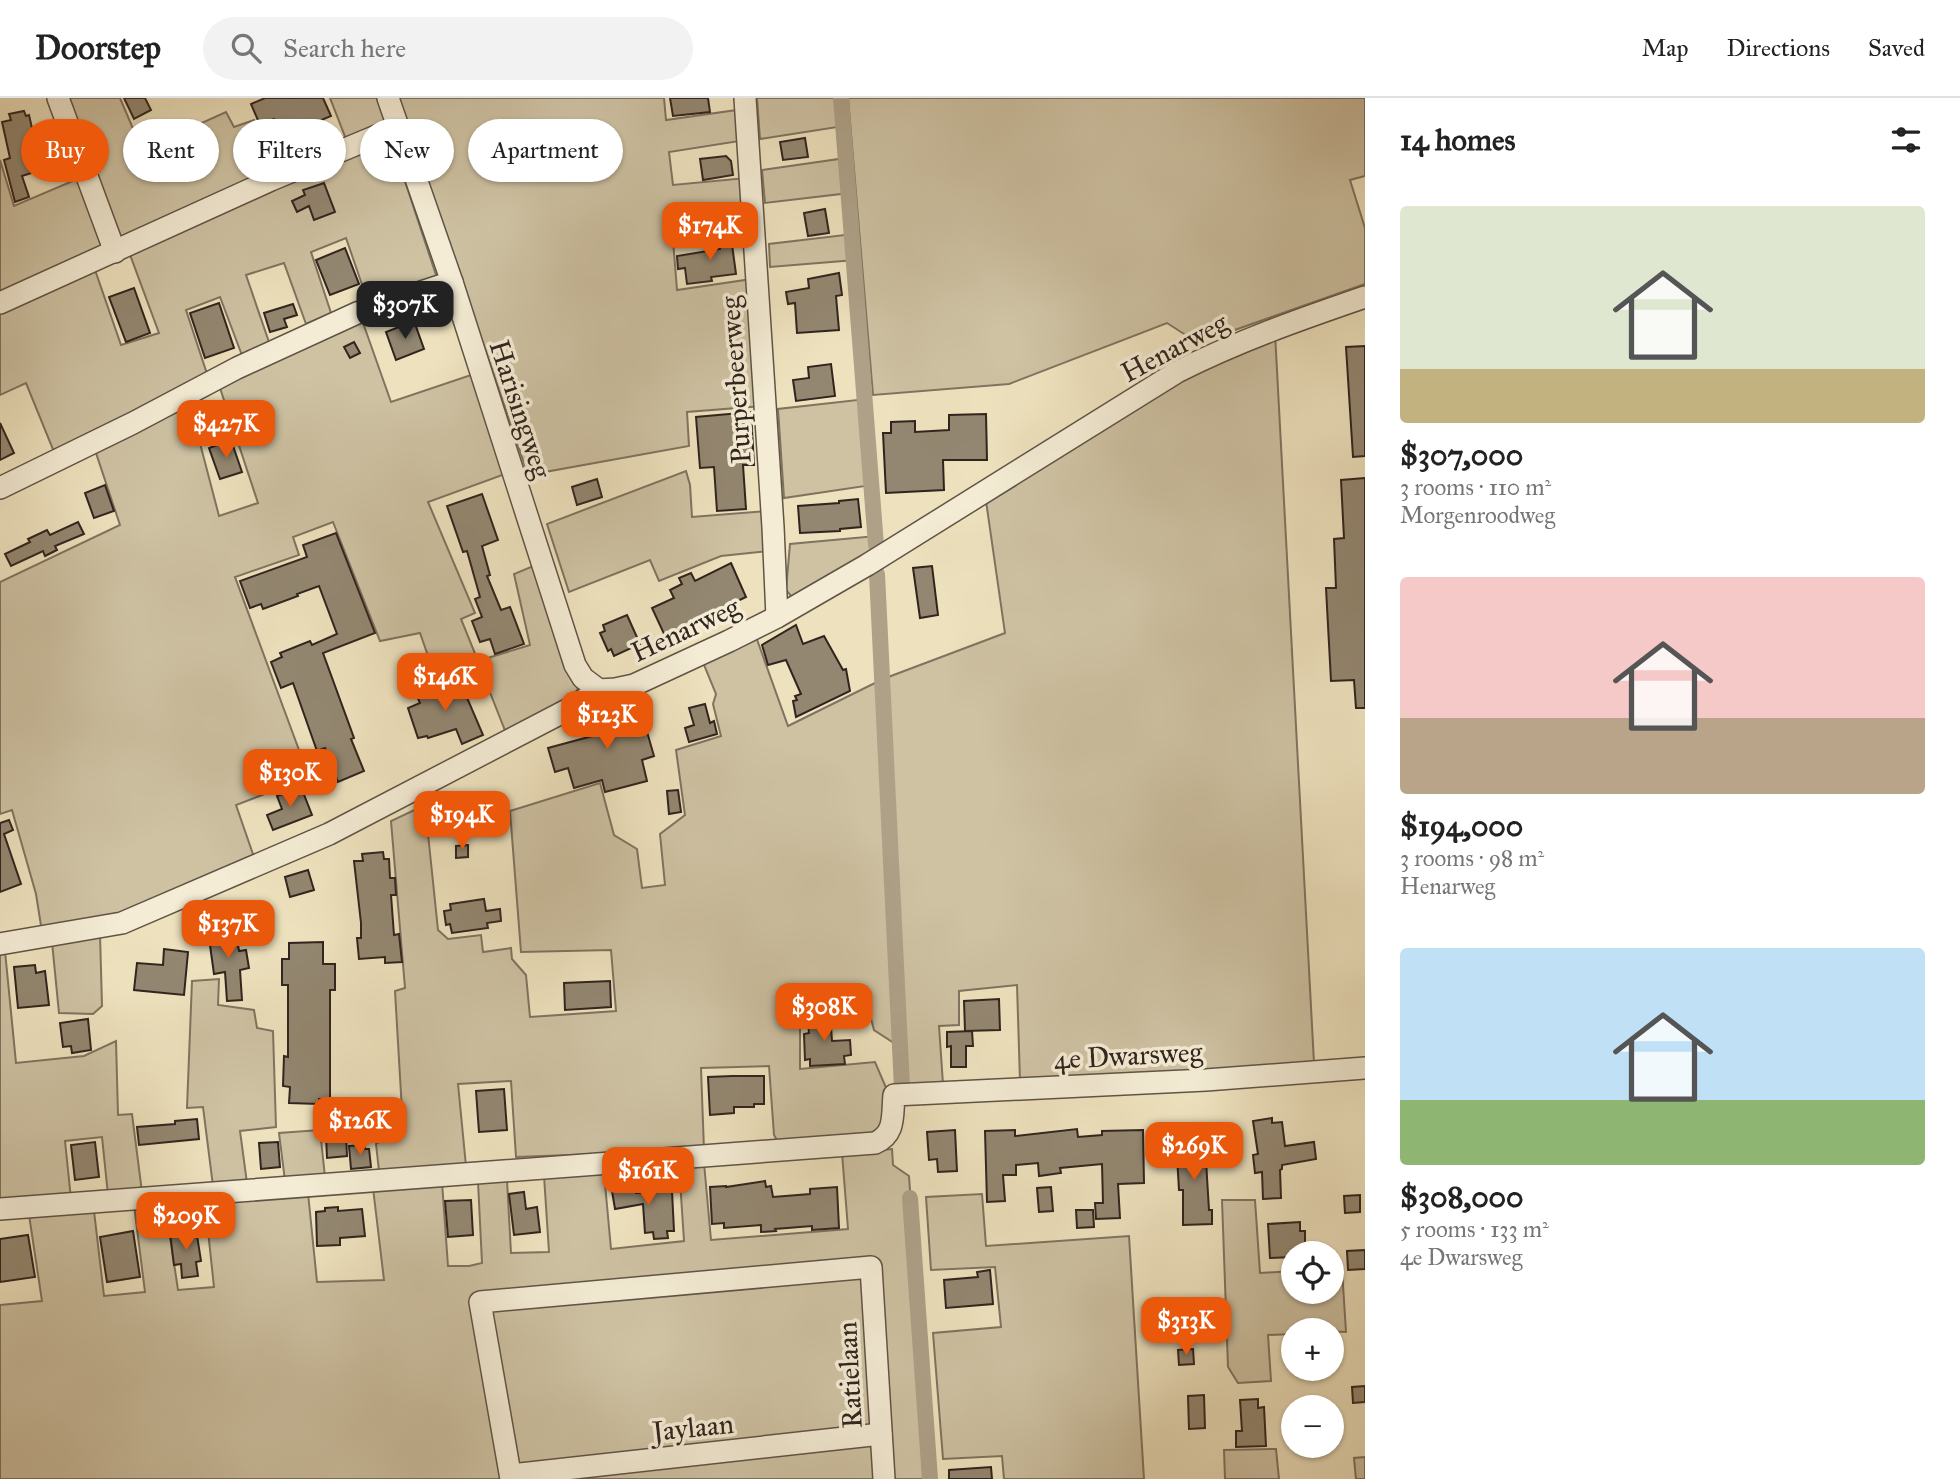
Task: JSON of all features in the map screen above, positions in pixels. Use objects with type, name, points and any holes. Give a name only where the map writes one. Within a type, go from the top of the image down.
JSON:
[{"type":"street","points":[[58,98],[115,252]]},
{"type":"street","name":"Harisingweg","points":[[388,98],[395,119]]},
{"type":"street","name":"Purperbeerweg","points":[[745,98],[777,617]]},
{"type":"street","points":[[0,303],[271,180],[360,143]]},
{"type":"street","name":"Harisingweg","points":[[417,182],[575,665],[583,678],[598,690]]},
{"type":"street","points":[[0,488],[261,357],[357,313],[452,282]]},
{"type":"street","name":"Henarweg","points":[[0,944],[122,923],[329,834],[569,709],[598,690],[615,690],[634,685],[777,617],[867,565],[1177,372],[1288,323],[1365,297]]},
{"type":"street","name":"4e Dwarsweg","points":[[0,1209],[875,1143],[888,1135],[891,1129],[894,1095],[1206,1080],[1365,1068]]},
{"type":"street","name":"Ratielaan","points":[[511,1477],[480,1302],[871,1267],[884,1479]]},
{"type":"street","name":"Jaylaan","points":[[511,1477],[881,1434]]},
{"type":"shaded area","points":[[63,98],[120,98],[129,119],[123,119],[123,182],[219,182],[219,119],[211,119],[226,112],[233,125],[233,182],[255,182],[116,244],[93,182],[109,182],[109,119],[71,119]]},
{"type":"shaded area","points":[[330,98],[380,98],[386,119],[360,119],[360,134],[346,139],[346,119],[338,119]]},
{"type":"shaded area","points":[[399,98],[664,98],[666,120],[744,109],[746,140],[669,152],[673,185],[746,178],[749,207],[671,215],[677,290],[752,279],[762,406],[687,412],[689,446],[528,475],[428,182],[454,182],[454,119],[406,119]]},
{"type":"shaded area","points":[[757,98],[841,98],[844,126],[760,139]]},
{"type":"shaded area","points":[[848,98],[1365,98],[1365,176],[1350,180],[1365,228],[1365,284],[1198,343],[1167,323],[1009,384],[873,395]]},
{"type":"shaded area","points":[[360,149],[360,182],[405,182],[438,281],[368,302],[346,238],[311,252],[331,313],[306,324],[284,263],[246,275],[270,345],[243,358],[220,297],[186,310],[209,380],[54,452],[26,383],[0,395],[0,310],[94,267],[121,345],[159,333],[129,252],[286,182],[346,182],[346,156]]},
{"type":"shaded area","points":[[846,158],[849,193],[765,203],[762,170]]},
{"type":"shaded area","points":[[0,160],[14,206],[70,182],[84,182],[108,250],[0,294]]},
{"type":"shaded area","points":[[853,234],[855,260],[770,267],[769,244]]},
{"type":"shaded area","points":[[362,320],[391,402],[474,374],[508,473],[428,502],[475,613],[461,619],[478,661],[530,645],[514,574],[538,564],[578,688],[573,699],[506,733],[478,662],[435,676],[420,633],[380,641],[333,522],[293,537],[299,555],[235,577],[309,777],[236,805],[255,860],[123,921],[42,932],[36,894],[12,810],[0,814],[0,582],[120,525],[95,450],[190,405],[219,516],[258,503],[220,388]]},
{"type":"shaded area","points":[[1275,333],[1314,1063],[1020,1081],[1017,985],[959,991],[959,1025],[939,1026],[943,1084],[902,1088],[900,1047],[874,1030],[866,999],[800,1013],[800,1069],[875,1062],[890,1097],[885,1132],[779,1144],[774,1135],[769,1066],[701,1068],[704,1150],[516,1157],[511,1081],[458,1084],[466,1166],[379,1171],[376,1144],[403,1128],[395,991],[405,988],[391,821],[425,805],[438,930],[448,939],[481,935],[483,952],[511,948],[512,959],[526,975],[530,1017],[616,1011],[611,950],[521,952],[510,811],[600,783],[614,835],[637,849],[642,888],[665,885],[660,834],[685,815],[676,750],[721,736],[713,704],[716,694],[702,660],[755,634],[788,726],[883,679],[1005,633],[986,501],[1196,368]]},
{"type":"shaded area","points":[[866,399],[872,485],[784,498],[778,409]]},
{"type":"shaded area","points":[[686,471],[690,485],[692,517],[766,511],[768,551],[721,556],[659,581],[650,560],[569,592],[547,524]]},
{"type":"shaded area","points":[[876,536],[877,552],[792,597],[786,590],[790,544]]},
{"type":"shaded area","points":[[100,934],[102,1006],[93,1014],[59,1013],[52,942]]},
{"type":"shaded area","points":[[5,951],[16,1063],[84,1056],[116,1041],[118,1115],[132,1114],[142,1192],[108,1195],[102,1137],[65,1141],[71,1199],[0,1205],[0,952]]},
{"type":"shaded area","points":[[219,979],[218,1005],[254,1010],[257,1028],[273,1031],[276,1127],[240,1131],[247,1183],[213,1186],[203,1107],[187,1108],[192,981]]},
{"type":"shaded area","points":[[320,1130],[325,1177],[285,1181],[279,1133]]},
{"type":"shaded area","points":[[892,1149],[893,1165],[909,1176],[930,1479],[889,1479],[874,1263],[475,1297],[507,1479],[0,1479],[0,1305],[42,1301],[29,1215],[94,1211],[104,1296],[145,1292],[134,1205],[165,1203],[178,1290],[214,1287],[205,1203],[308,1193],[317,1282],[384,1280],[373,1188],[442,1182],[448,1266],[469,1266],[482,1263],[478,1182],[507,1180],[511,1253],[549,1252],[544,1176],[604,1173],[611,1249],[684,1241],[679,1165],[704,1163],[711,1240],[848,1229],[842,1153]]},
{"type":"shaded area","points":[[982,1194],[986,1246],[1129,1236],[1144,1479],[1004,1479],[1002,1456],[943,1459],[933,1333],[1001,1327],[995,1267],[931,1270],[926,1197]]},
{"type":"shaded area","points":[[1222,1200],[1255,1200],[1260,1273],[1281,1272],[1281,1304],[1344,1304],[1344,1300],[1346,1332],[1344,1318],[1281,1318],[1281,1334],[1268,1335],[1271,1381],[1238,1383],[1228,1367]]},
{"type":"shaded area","points":[[867,1272],[875,1430],[513,1470],[485,1307]]},
{"type":"shaded area","points":[[876,1442],[879,1479],[518,1479]]},
{"type":"shaded area","points":[[1276,1449],[1279,1479],[1225,1479],[1224,1450]]},
{"type":"shaded area","points":[[1365,1457],[1365,1479],[1356,1479],[1354,1458]]},
{"type":"building","points":[[124,98],[145,98],[151,110],[134,119]]},
{"type":"building","points":[[265,98],[323,98],[331,116],[324,119],[257,119],[251,104]]},
{"type":"building","points":[[670,98],[708,98],[710,112],[673,116]]},
{"type":"building","points":[[24,111],[30,119],[21,119],[21,182],[24,182],[29,197],[15,202],[4,160],[10,158],[2,122],[11,120],[9,114]]},
{"type":"building","points":[[805,138],[808,157],[783,160],[780,142]]},
{"type":"building","points":[[726,156],[731,161],[733,175],[703,180],[700,159]]},
{"type":"building","points":[[324,183],[335,212],[314,220],[309,206],[297,212],[292,201],[305,195],[303,190]]},
{"type":"building","points":[[825,209],[829,233],[808,236],[804,213]]},
{"type":"building","points":[[730,230],[736,274],[687,284],[685,268],[678,269],[677,256],[720,249],[718,232]]},
{"type":"building","points":[[345,248],[359,284],[330,295],[316,260]]},
{"type":"building","points":[[839,273],[842,295],[836,296],[839,330],[797,333],[795,303],[788,304],[786,292],[809,288],[808,279]]},
{"type":"building","points":[[134,288],[150,333],[126,342],[109,297]]},
{"type":"building","points":[[219,303],[234,348],[205,358],[190,313]]},
{"type":"building","points":[[293,304],[297,315],[284,319],[287,327],[270,332],[264,313]]},
{"type":"building","points":[[414,321],[424,349],[396,360],[386,332]]},
{"type":"building","points":[[354,342],[360,353],[350,358],[344,347]]},
{"type":"building","points":[[1365,346],[1365,456],[1353,457],[1346,347]]},
{"type":"building","points":[[831,364],[835,396],[796,401],[793,380],[809,378],[808,367]]},
{"type":"building","points":[[751,412],[754,465],[743,465],[746,509],[717,511],[714,467],[700,468],[696,417]]},
{"type":"building","points":[[986,414],[987,460],[943,460],[944,490],[886,493],[883,433],[891,433],[891,422],[915,421],[915,432],[949,430],[949,415]]},
{"type":"building","points":[[0,423],[14,453],[0,460]]},
{"type":"building","points":[[231,440],[242,472],[220,479],[209,448]]},
{"type":"building","points":[[1365,478],[1365,708],[1356,708],[1354,680],[1331,681],[1326,588],[1336,588],[1334,539],[1344,538],[1341,480]]},
{"type":"building","points":[[597,479],[602,497],[577,505],[572,487]]},
{"type":"building","points":[[105,485],[114,511],[94,518],[85,493]]},
{"type":"building","points":[[482,494],[498,540],[482,546],[490,575],[487,576],[501,610],[510,607],[524,644],[495,654],[490,639],[480,642],[472,621],[482,617],[475,599],[480,597],[467,551],[463,552],[447,506]]},
{"type":"building","points":[[858,499],[861,527],[800,533],[798,506]]},
{"type":"building","points":[[78,522],[84,534],[55,546],[57,550],[45,556],[43,551],[11,566],[5,554],[47,530],[50,535]]},
{"type":"building","points":[[336,533],[375,633],[323,653],[364,771],[338,782],[325,748],[317,751],[293,683],[281,688],[271,662],[282,657],[280,653],[310,641],[312,645],[337,634],[319,586],[263,609],[261,604],[250,608],[240,581],[307,557],[303,545]]},
{"type":"building","points":[[731,563],[746,597],[665,636],[652,608],[674,598],[670,590],[682,584],[679,578],[691,573],[695,581]]},
{"type":"building","points":[[932,566],[938,615],[920,618],[913,568]]},
{"type":"building","points":[[627,615],[640,644],[614,656],[611,649],[608,651],[600,633],[605,631],[603,625]]},
{"type":"building","points":[[796,625],[803,644],[824,636],[843,670],[846,669],[850,691],[796,717],[793,701],[797,700],[795,696],[801,694],[786,660],[768,665],[762,645]]},
{"type":"building","points":[[454,677],[460,695],[465,693],[483,735],[462,744],[456,729],[428,738],[418,738],[408,708],[420,703],[416,694],[442,685],[441,681]]},
{"type":"building","points":[[628,702],[635,728],[645,725],[654,756],[642,760],[647,781],[605,792],[602,780],[574,788],[568,768],[555,772],[548,748],[596,735],[590,712]]},
{"type":"building","points":[[705,704],[710,723],[714,721],[717,734],[689,742],[685,728],[694,725],[689,708]]},
{"type":"building","points":[[301,787],[312,815],[273,830],[267,815],[282,809],[277,796]]},
{"type":"building","points":[[678,790],[681,812],[669,814],[667,791]]},
{"type":"building","points":[[9,820],[13,830],[4,834],[21,884],[0,892],[0,823]]},
{"type":"building","points":[[468,845],[468,857],[456,858],[456,846]]},
{"type":"building","points":[[383,852],[384,859],[389,859],[390,878],[395,878],[396,895],[391,895],[394,935],[399,934],[402,962],[385,963],[385,957],[359,959],[357,938],[361,938],[361,923],[354,861],[363,861],[362,854]]},
{"type":"building","points":[[308,870],[314,890],[290,897],[285,877]]},
{"type":"building","points":[[484,899],[486,911],[500,909],[501,921],[487,923],[488,928],[452,933],[450,924],[446,925],[444,911],[451,910],[450,904]]},
{"type":"building","points":[[235,927],[239,951],[246,950],[249,968],[240,970],[242,1000],[227,1001],[225,972],[214,974],[208,931]]},
{"type":"building","points":[[323,942],[323,964],[335,964],[335,990],[330,990],[330,1099],[319,1099],[319,1104],[289,1103],[290,1087],[283,1086],[284,1056],[288,1057],[288,985],[282,985],[282,959],[289,959],[289,943]]},
{"type":"building","points":[[164,949],[188,952],[184,995],[134,990],[137,963],[163,965]]},
{"type":"building","points":[[35,965],[36,973],[45,971],[49,1005],[18,1008],[14,967]]},
{"type":"building","points":[[610,981],[611,1007],[565,1010],[564,983]]},
{"type":"building","points":[[999,999],[1000,1030],[965,1031],[964,1001]]},
{"type":"building","points":[[830,1013],[832,1041],[850,1040],[851,1055],[844,1056],[845,1064],[810,1066],[810,1059],[805,1060],[804,1034],[809,1033],[807,1015]]},
{"type":"building","points":[[88,1019],[91,1050],[72,1053],[71,1046],[63,1047],[60,1023]]},
{"type":"building","points":[[972,1031],[973,1046],[966,1046],[966,1067],[951,1067],[951,1046],[947,1047],[947,1032]]},
{"type":"building","points":[[764,1076],[764,1104],[734,1107],[734,1113],[710,1115],[708,1077]]},
{"type":"building","points":[[504,1089],[507,1130],[479,1132],[476,1091]]},
{"type":"building","points":[[1272,1118],[1272,1123],[1282,1122],[1285,1146],[1314,1142],[1316,1159],[1282,1165],[1281,1198],[1263,1199],[1262,1172],[1255,1173],[1253,1155],[1258,1154],[1253,1121]]},
{"type":"building","points":[[197,1119],[199,1139],[139,1145],[137,1127]]},
{"type":"building","points":[[1077,1129],[1078,1137],[1102,1135],[1102,1131],[1143,1130],[1144,1183],[1118,1184],[1120,1218],[1096,1219],[1095,1203],[1103,1203],[1102,1164],[1060,1168],[1061,1173],[1039,1176],[1038,1163],[1016,1165],[1016,1175],[1003,1175],[1005,1201],[987,1202],[985,1131],[1015,1130],[1015,1136]]},
{"type":"building","points":[[955,1130],[957,1171],[938,1172],[937,1159],[929,1160],[927,1132]]},
{"type":"building","points":[[346,1134],[347,1156],[327,1158],[326,1135]]},
{"type":"building","points":[[1199,1138],[1200,1145],[1205,1144],[1212,1224],[1183,1225],[1183,1190],[1179,1190],[1176,1139]]},
{"type":"building","points":[[95,1142],[99,1177],[75,1180],[71,1145]]},
{"type":"building","points":[[278,1142],[280,1167],[261,1169],[259,1143]]},
{"type":"building","points":[[365,1145],[365,1149],[369,1149],[371,1167],[351,1169],[349,1146]]},
{"type":"building","points":[[634,1181],[636,1193],[672,1191],[674,1231],[667,1231],[668,1238],[654,1239],[653,1232],[645,1233],[643,1204],[615,1209],[611,1185]]},
{"type":"building","points":[[765,1181],[766,1187],[771,1186],[773,1197],[810,1194],[810,1189],[837,1187],[839,1228],[812,1230],[812,1226],[761,1232],[761,1225],[724,1228],[724,1223],[712,1224],[710,1187]]},
{"type":"building","points":[[1051,1187],[1053,1211],[1039,1212],[1037,1188]]},
{"type":"building","points":[[524,1192],[526,1209],[537,1207],[540,1232],[514,1235],[509,1194]]},
{"type":"building","points":[[1360,1195],[1360,1212],[1345,1213],[1344,1196]]},
{"type":"building","points":[[471,1200],[473,1235],[448,1237],[445,1201]]},
{"type":"building","points":[[338,1207],[338,1211],[362,1209],[365,1236],[340,1238],[340,1245],[317,1246],[316,1212]]},
{"type":"building","points":[[1076,1210],[1093,1210],[1094,1227],[1077,1228]]},
{"type":"building","points":[[1300,1222],[1300,1231],[1305,1231],[1305,1241],[1281,1241],[1281,1258],[1270,1258],[1268,1224]]},
{"type":"building","points":[[196,1229],[201,1261],[196,1262],[198,1276],[182,1278],[181,1264],[174,1265],[170,1233]]},
{"type":"building","points":[[133,1231],[140,1277],[107,1282],[100,1237]]},
{"type":"building","points":[[28,1235],[35,1277],[0,1282],[0,1239]]},
{"type":"building","points":[[1365,1250],[1365,1269],[1348,1270],[1347,1251]]},
{"type":"building","points":[[990,1270],[993,1304],[946,1308],[944,1280],[978,1277],[977,1272]]},
{"type":"building","points":[[1193,1349],[1194,1364],[1179,1365],[1178,1350]]},
{"type":"building","points":[[1365,1386],[1365,1402],[1353,1403],[1352,1387]]},
{"type":"building","points":[[1204,1395],[1205,1428],[1189,1429],[1188,1396]]},
{"type":"building","points":[[1258,1399],[1258,1408],[1264,1407],[1266,1446],[1236,1447],[1236,1431],[1242,1431],[1240,1400]]},
{"type":"building","points":[[991,1467],[992,1479],[949,1479],[949,1470]]},
{"type":"waterway","points":[[841,98],[876,545]]},
{"type":"waterway","points":[[877,574],[902,1088]]},
{"type":"waterway","points":[[910,1198],[930,1479]]}]
